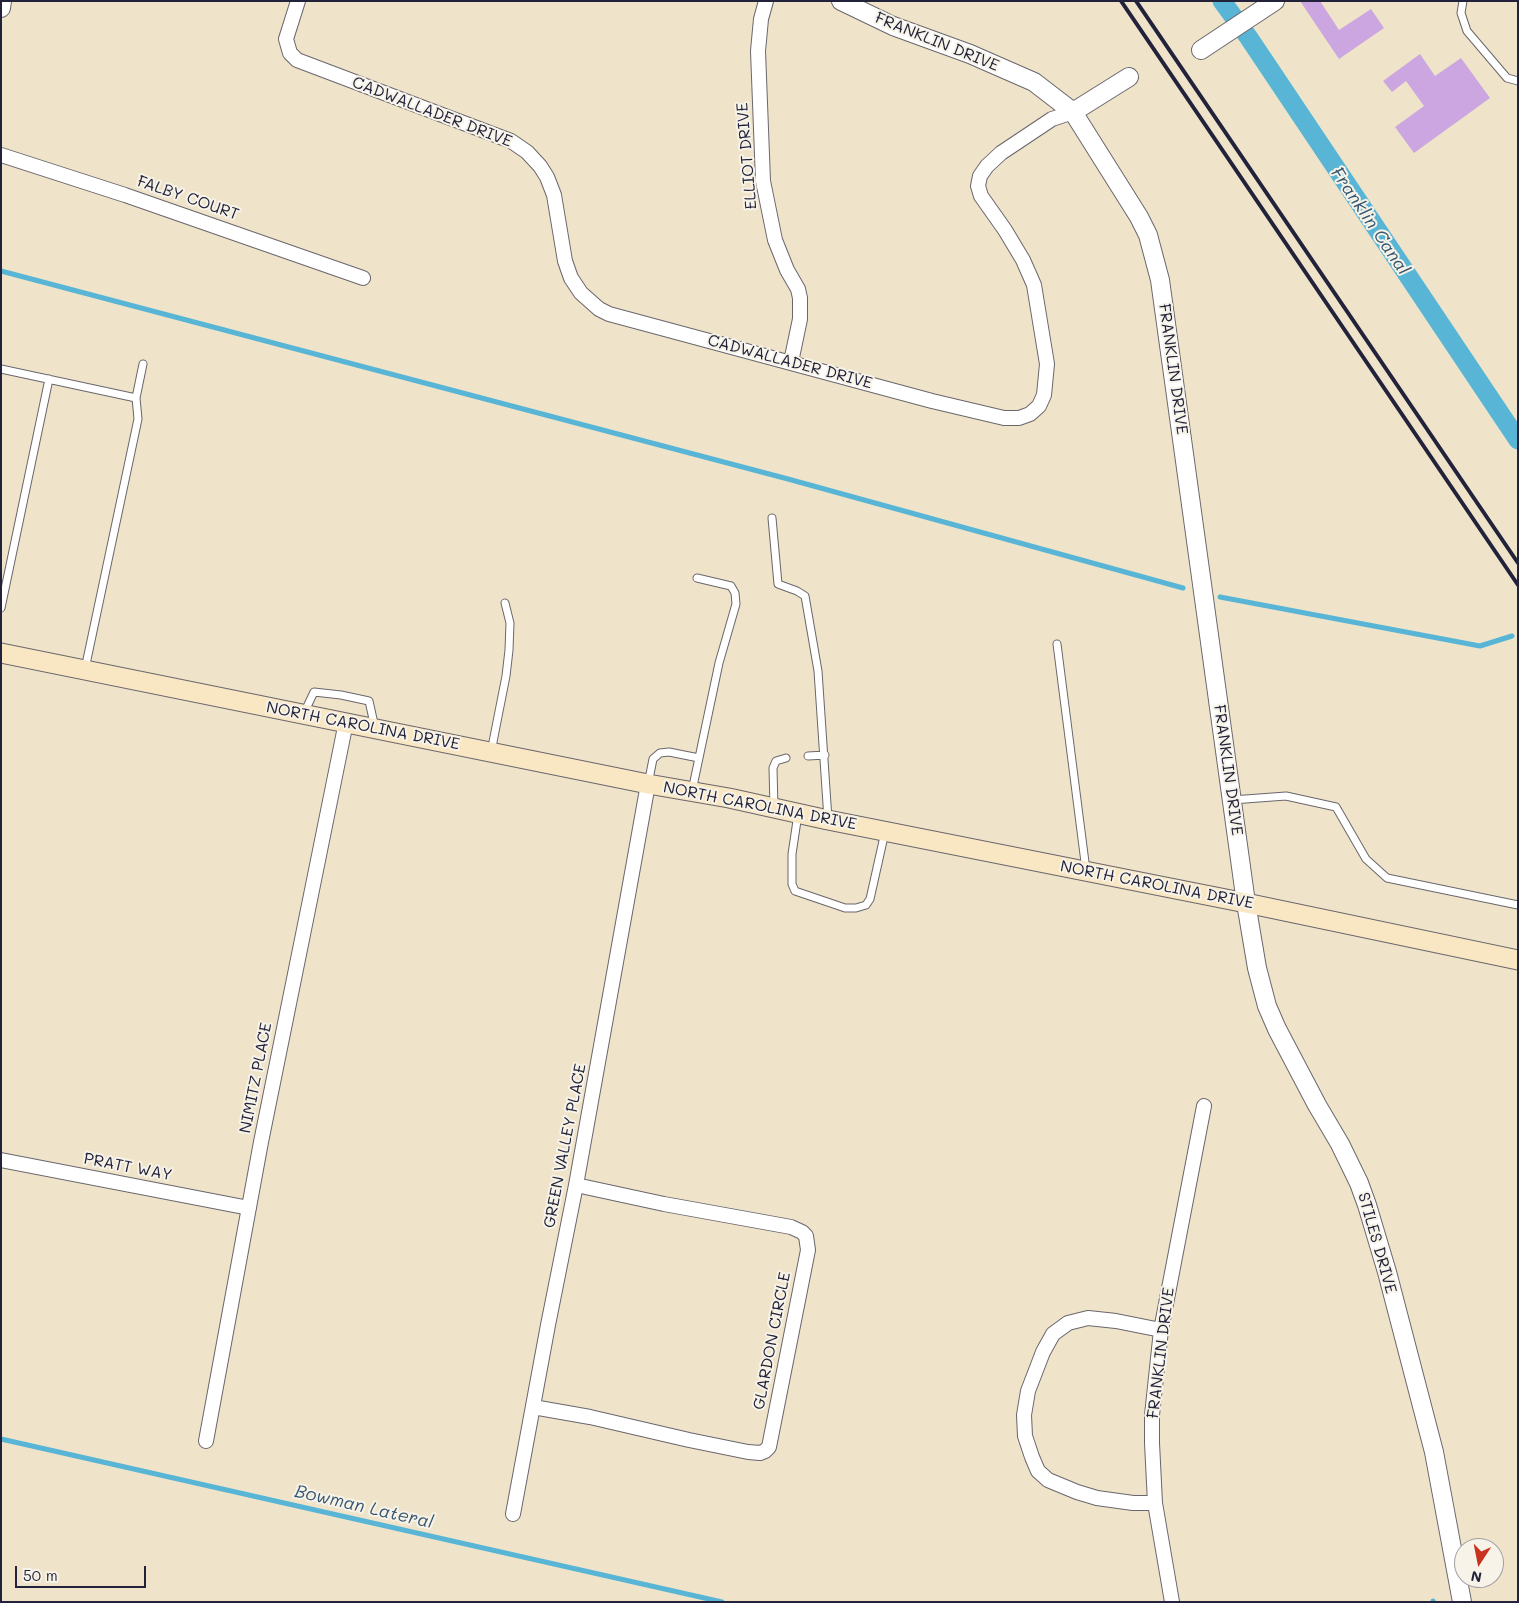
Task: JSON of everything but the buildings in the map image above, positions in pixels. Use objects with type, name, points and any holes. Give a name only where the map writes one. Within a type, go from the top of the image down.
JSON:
[{"type":"main road","name":"NORTH CAROLINA DRIVE","points":[[1,653],[1246,903],[1518,960]]},
{"type":"street","points":[[1,8],[2,1]]},
{"type":"street","name":"CADWALLADER DRIVE","points":[[298,1],[286,39],[290,53],[297,60],[511,141],[527,152],[547,177],[554,195],[565,261],[571,278],[589,302],[609,314],[1004,418],[1019,418],[1030,414],[1039,406],[1044,395],[1047,364],[1034,285],[1023,260],[981,196],[978,186],[980,176],[987,166],[1001,153],[1052,119],[1073,112],[1129,77]]},
{"type":"street","name":"ELLIOT DRIVE","points":[[766,1],[758,51],[763,181],[775,240],[787,270],[798,289],[800,298],[800,319],[791,362]]},
{"type":"street","name":"FRANKLIN DRIVE","points":[[842,1],[893,26],[970,54],[1034,82],[1073,112],[1139,217],[1148,235],[1160,280],[1246,903]]},
{"type":"street","points":[[1201,50],[1276,1]]},
{"type":"street","name":"FALBY COURT","points":[[1,155],[125,195],[363,278]]},
{"type":"street","name":"NIMITZ PLACE","points":[[206,1441],[249,1208],[346,722]]},
{"type":"street","name":"GREEN VALLEY PLACE","points":[[512,1514],[576,1185],[648,784]]},
{"type":"street","name":"STILES DRIVE","points":[[1246,903],[1257,968],[1268,1006],[1293,1060],[1356,1176],[1367,1205],[1387,1272],[1434,1452],[1462,1602]]},
{"type":"street","name":"FRANKLIN DRIVE","points":[[1172,1602],[1155,1503],[1152,1415],[1161,1330],[1204,1106]]},
{"type":"street","name":"PRATT WAY","points":[[1,1160],[249,1208]]},
{"type":"street","name":"GLARDON CIRCLE","points":[[533,1407],[590,1417],[748,1452],[766,1452],[769,1447],[808,1250],[806,1236],[791,1227],[664,1204],[576,1185]]},
{"type":"street","points":[[1155,1503],[1097,1498],[1048,1480],[1038,1471],[1032,1457],[1025,1436],[1024,1415],[1028,1391],[1043,1352],[1053,1334],[1068,1322],[1088,1318],[1116,1321],[1161,1330]]},
{"type":"lane","points":[[1463,1],[1461,12],[1467,32],[1507,78],[1518,81]]},
{"type":"lane","points":[[85,670],[138,419],[136,398],[144,364]]},
{"type":"lane","points":[[1,369],[136,398]]},
{"type":"lane","points":[[1,608],[49,379]]},
{"type":"lane","points":[[772,518],[778,584],[805,596],[818,671],[828,820]]},
{"type":"lane","points":[[692,792],[719,663],[736,604],[735,593],[731,586],[697,578]]},
{"type":"lane","points":[[491,752],[506,676],[509,650],[510,623],[505,603]]},
{"type":"lane","points":[[1057,644],[1086,871]]},
{"type":"lane","points":[[304,714],[314,692],[341,695],[370,701],[375,728]]},
{"type":"lane","points":[[648,784],[653,759],[660,753],[669,752],[699,758]]},
{"type":"lane","points":[[808,756],[825,755]]},
{"type":"lane","points":[[774,808],[773,768],[776,761],[786,758]]},
{"type":"lane","points":[[1232,800],[1286,796],[1336,807],[1366,859],[1387,878],[1518,904]]},
{"type":"lane","points":[[798,813],[792,854],[792,884],[794,891],[845,908],[856,908],[866,905],[870,899],[885,831]]},
{"type":"waterway","name":"Franklin Canal","points":[[1222,1],[1249,38],[1518,440]]},
{"type":"waterway","points":[[1,271],[788,479],[1183,588]]},
{"type":"waterway","points":[[1220,597],[1480,646],[1512,636]]},
{"type":"waterway","name":"Bowman Lateral","points":[[1,1439],[722,1602]]},
{"type":"railway","points":[[1121,1],[1518,585]]},
{"type":"railway","points":[[1136,1],[1518,563]]}]
